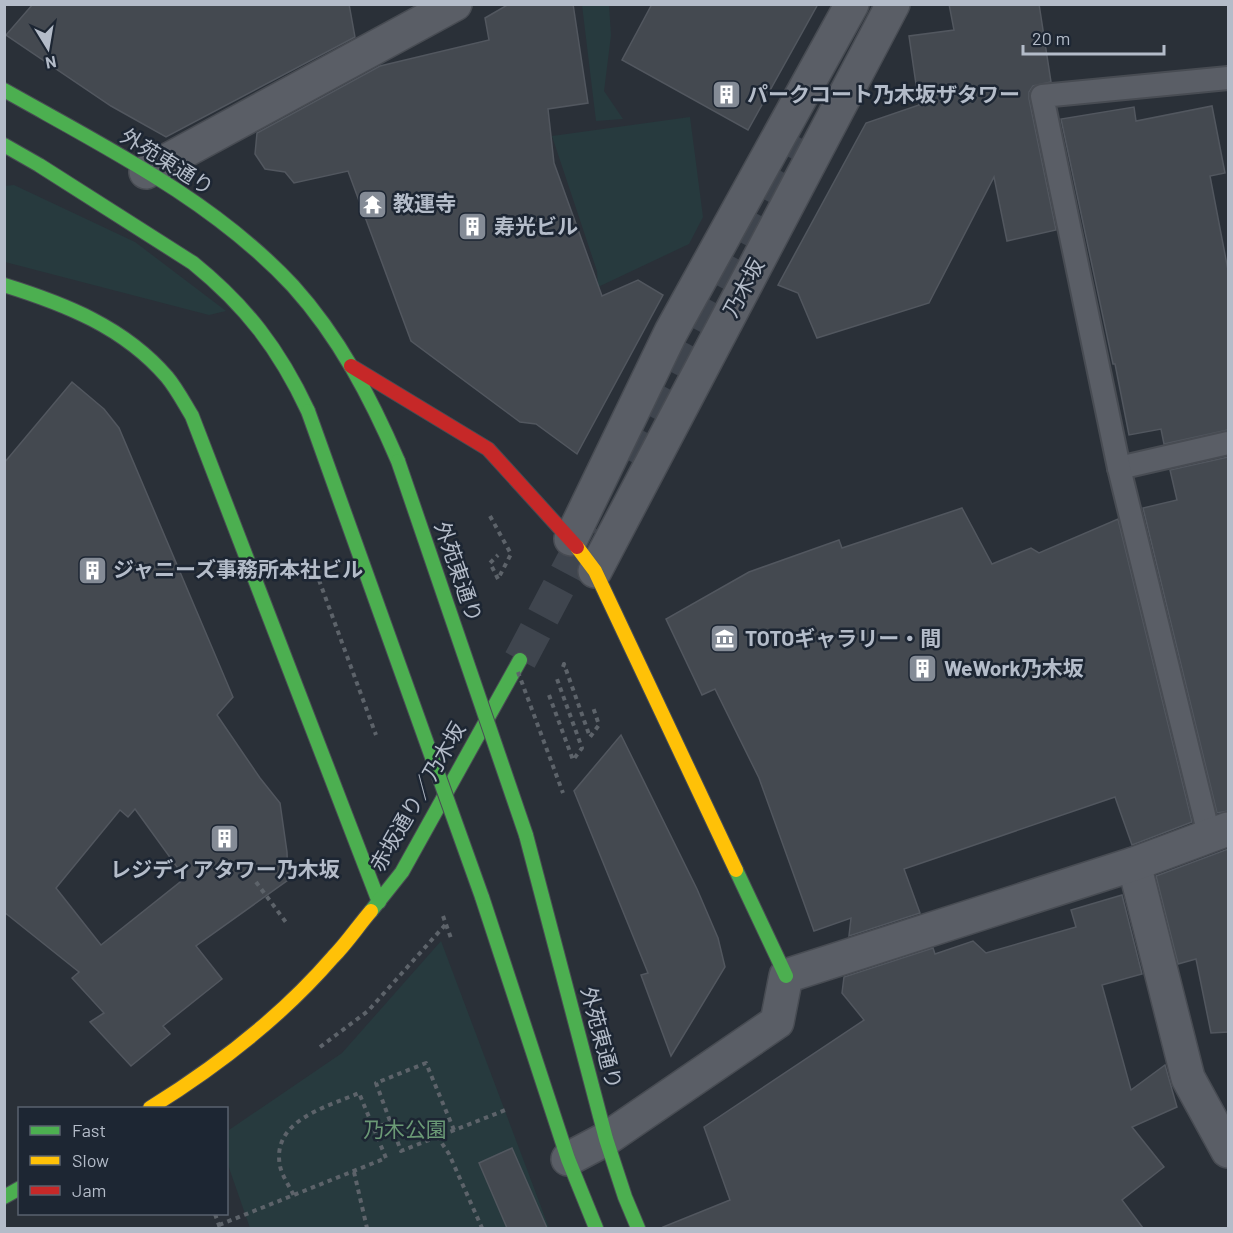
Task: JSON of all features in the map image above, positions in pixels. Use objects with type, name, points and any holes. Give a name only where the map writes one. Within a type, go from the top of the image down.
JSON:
[{"type":"main road","name":"外苑東通り","points":[[4,90],[146,172],[219,220],[274,268],[298,293],[351,366],[385,428],[398,461],[526,835],[606,1139],[638,1228]]},
{"type":"main road","points":[[4,145],[193,263],[239,302],[270,339],[285,363],[308,411],[482,897],[568,1159],[596,1228]]},
{"type":"main road","points":[[4,285],[47,298],[89,315],[131,341],[167,377],[192,416],[379,902]]},
{"type":"main road","points":[[351,366],[488,450],[570,539],[595,571],[786,976]]},
{"type":"main road","name":"赤坂通り／乃木坂","points":[[152,1107],[184,1087],[274,1017],[333,958],[402,872],[520,660]]},
{"type":"main road","points":[[4,1197],[18,1189]]},
{"type":"street","points":[[146,172],[455,4]]},
{"type":"street","name":"乃木坂","points":[[570,539],[671,332],[852,4]]},
{"type":"street","name":"乃木坂","points":[[595,571],[893,4]]},
{"type":"street","points":[[568,1159],[606,1139],[777,1022],[786,976],[1134,864],[1219,832]]},
{"type":"street","points":[[1134,864],[1188,1078],[1228,1151]]},
{"type":"lane","points":[[1219,832],[1119,468],[1042,96],[1227,84]]},
{"type":"lane","points":[[1119,468],[1228,443]]},
{"type":"path","points":[[489,514],[511,554],[498,579],[490,563],[498,555]]},
{"type":"path","points":[[549,694],[573,760],[582,748],[556,678],[564,664],[590,737],[599,724],[593,707]]},
{"type":"path","points":[[255,882],[288,925]]},
{"type":"path","points":[[320,1047],[368,1011],[446,924]]},
{"type":"path","points":[[454,1130],[426,1063],[376,1083],[401,1152],[518,1106]]},
{"type":"path","points":[[219,1227],[386,1158],[359,1093],[316,1111],[287,1130],[280,1151],[280,1167],[294,1196]]},
{"type":"path","points":[[373,1129],[390,1122]]},
{"type":"path","points":[[437,1136],[449,1154],[482,1228]]},
{"type":"path","points":[[354,1172],[367,1228]]},
{"type":"green space","points":[[582,5],[609,5],[611,35],[604,91],[623,119],[596,121]]},
{"type":"green space","points":[[690,117],[703,217],[689,244],[598,287],[597,271],[552,136]]},
{"type":"green space","points":[[14,185],[135,242],[226,311],[209,315],[5,262],[4,186]]},
{"type":"green space","name":"乃木公園","points":[[441,941],[549,1228],[250,1228],[228,1165],[228,1131],[342,1053]]},
{"type":"building","points":[[33,4],[349,4],[355,37],[166,137],[111,106],[6,35]]},
{"type":"building","points":[[509,4],[573,4],[588,103],[548,109],[554,163],[602,296],[638,280],[663,295],[577,454],[536,424],[520,422],[411,341],[348,171],[294,183],[285,172],[265,169],[255,154],[257,133],[380,66],[489,40],[485,18]]},
{"type":"building","name":"パークコート乃木坂ザタワー","points":[[652,4],[818,4],[748,130],[622,60]]},
{"type":"building","points":[[949,4],[1039,4],[1051,82],[1033,86],[1029,92],[1029,99],[1056,230],[1007,241],[994,177],[929,303],[817,338],[798,293],[778,285],[866,123],[919,105],[909,36],[954,30]]},
{"type":"building","points":[[1212,106],[1225,173],[1210,176],[1228,270],[1228,430],[1164,444],[1161,429],[1129,435],[1061,119],[1134,107],[1136,121]]},
{"type":"building","points":[[72,382],[104,409],[119,428],[233,697],[217,715],[280,803],[287,852],[288,880],[196,946],[222,979],[163,1026],[170,1034],[131,1066],[90,1022],[104,1013],[72,978],[79,972],[4,912],[4,463]],"holes":[[[135,809],[185,878],[101,945],[56,888],[120,810],[128,817]]]},
{"type":"building","points":[[1228,457],[1228,811],[1217,813],[1143,508],[1177,500],[1170,470]]},
{"type":"building","points":[[962,508],[992,564],[1031,548],[1039,553],[1118,519],[1192,822],[1132,845],[1115,797],[904,869],[920,913],[849,936],[851,918],[814,931],[759,778],[715,689],[702,695],[666,619],[749,572],[839,540],[842,548]]},
{"type":"building","points":[[621,735],[697,889],[718,938],[725,967],[671,1056],[641,975],[648,973],[574,791]]},
{"type":"building","points":[[1228,849],[1228,1032],[1211,1033],[1196,959],[1178,964],[1156,876]]},
{"type":"building","points":[[1122,895],[1142,974],[1102,985],[1131,1090],[1165,1065],[1177,1107],[1132,1127],[1164,1167],[1122,1200],[1143,1228],[663,1227],[730,1200],[704,1127],[864,1020],[842,993],[844,977],[933,948],[935,954],[973,941],[986,953],[1076,927],[1071,910]]},
{"type":"building","points":[[512,1148],[547,1228],[507,1228],[479,1163]]},
{"type":"tunnel","points":[[626,459],[797,136]]},
{"type":"tunnel","points":[[520,660],[591,526]]},
{"type":"traffic: fast","points":[[4,90],[156,177],[193,201],[262,255],[310,306],[339,347],[377,414],[398,461]]},
{"type":"traffic: fast","points":[[4,145],[193,263],[212,279],[245,312],[273,348],[308,411]]},
{"type":"traffic: fast","points":[[4,285],[71,309],[113,331],[150,359],[167,377],[180,396],[192,416],[379,902]]},
{"type":"traffic: fast","points":[[308,411],[482,897]]},
{"type":"traffic: fast","points":[[398,461],[526,835]]},
{"type":"traffic: fast","points":[[371,911],[402,872],[520,660]]},
{"type":"traffic: fast","points":[[526,835],[606,1139],[638,1228]]},
{"type":"traffic: fast","points":[[736,870],[786,976]]},
{"type":"traffic: fast","points":[[482,897],[568,1159],[596,1228]]},
{"type":"traffic: fast","points":[[4,1197],[18,1189]]},
{"type":"traffic: slow","points":[[577,547],[595,571],[736,870]]},
{"type":"traffic: slow","points":[[151,1107],[223,1058],[270,1020],[313,979],[371,911]]},
{"type":"traffic: jam","points":[[351,366],[488,449],[577,547]]},
{"type":"place","name":"パークコート乃木坂ザタワー","points":[[726,95]]},
{"type":"place","name":"教運寺","points":[[372,204]]},
{"type":"place","name":"寿光ビル","points":[[473,227]]},
{"type":"place","name":"ジャニーズ事務所本社ビル","points":[[92,570]]},
{"type":"place","name":"TOTOギャラリー・間","points":[[724,639]]},
{"type":"place","name":"WeWork乃木坂","points":[[923,669]]},
{"type":"place","name":"レジディアタワー乃木坂","points":[[225,839]]}]
